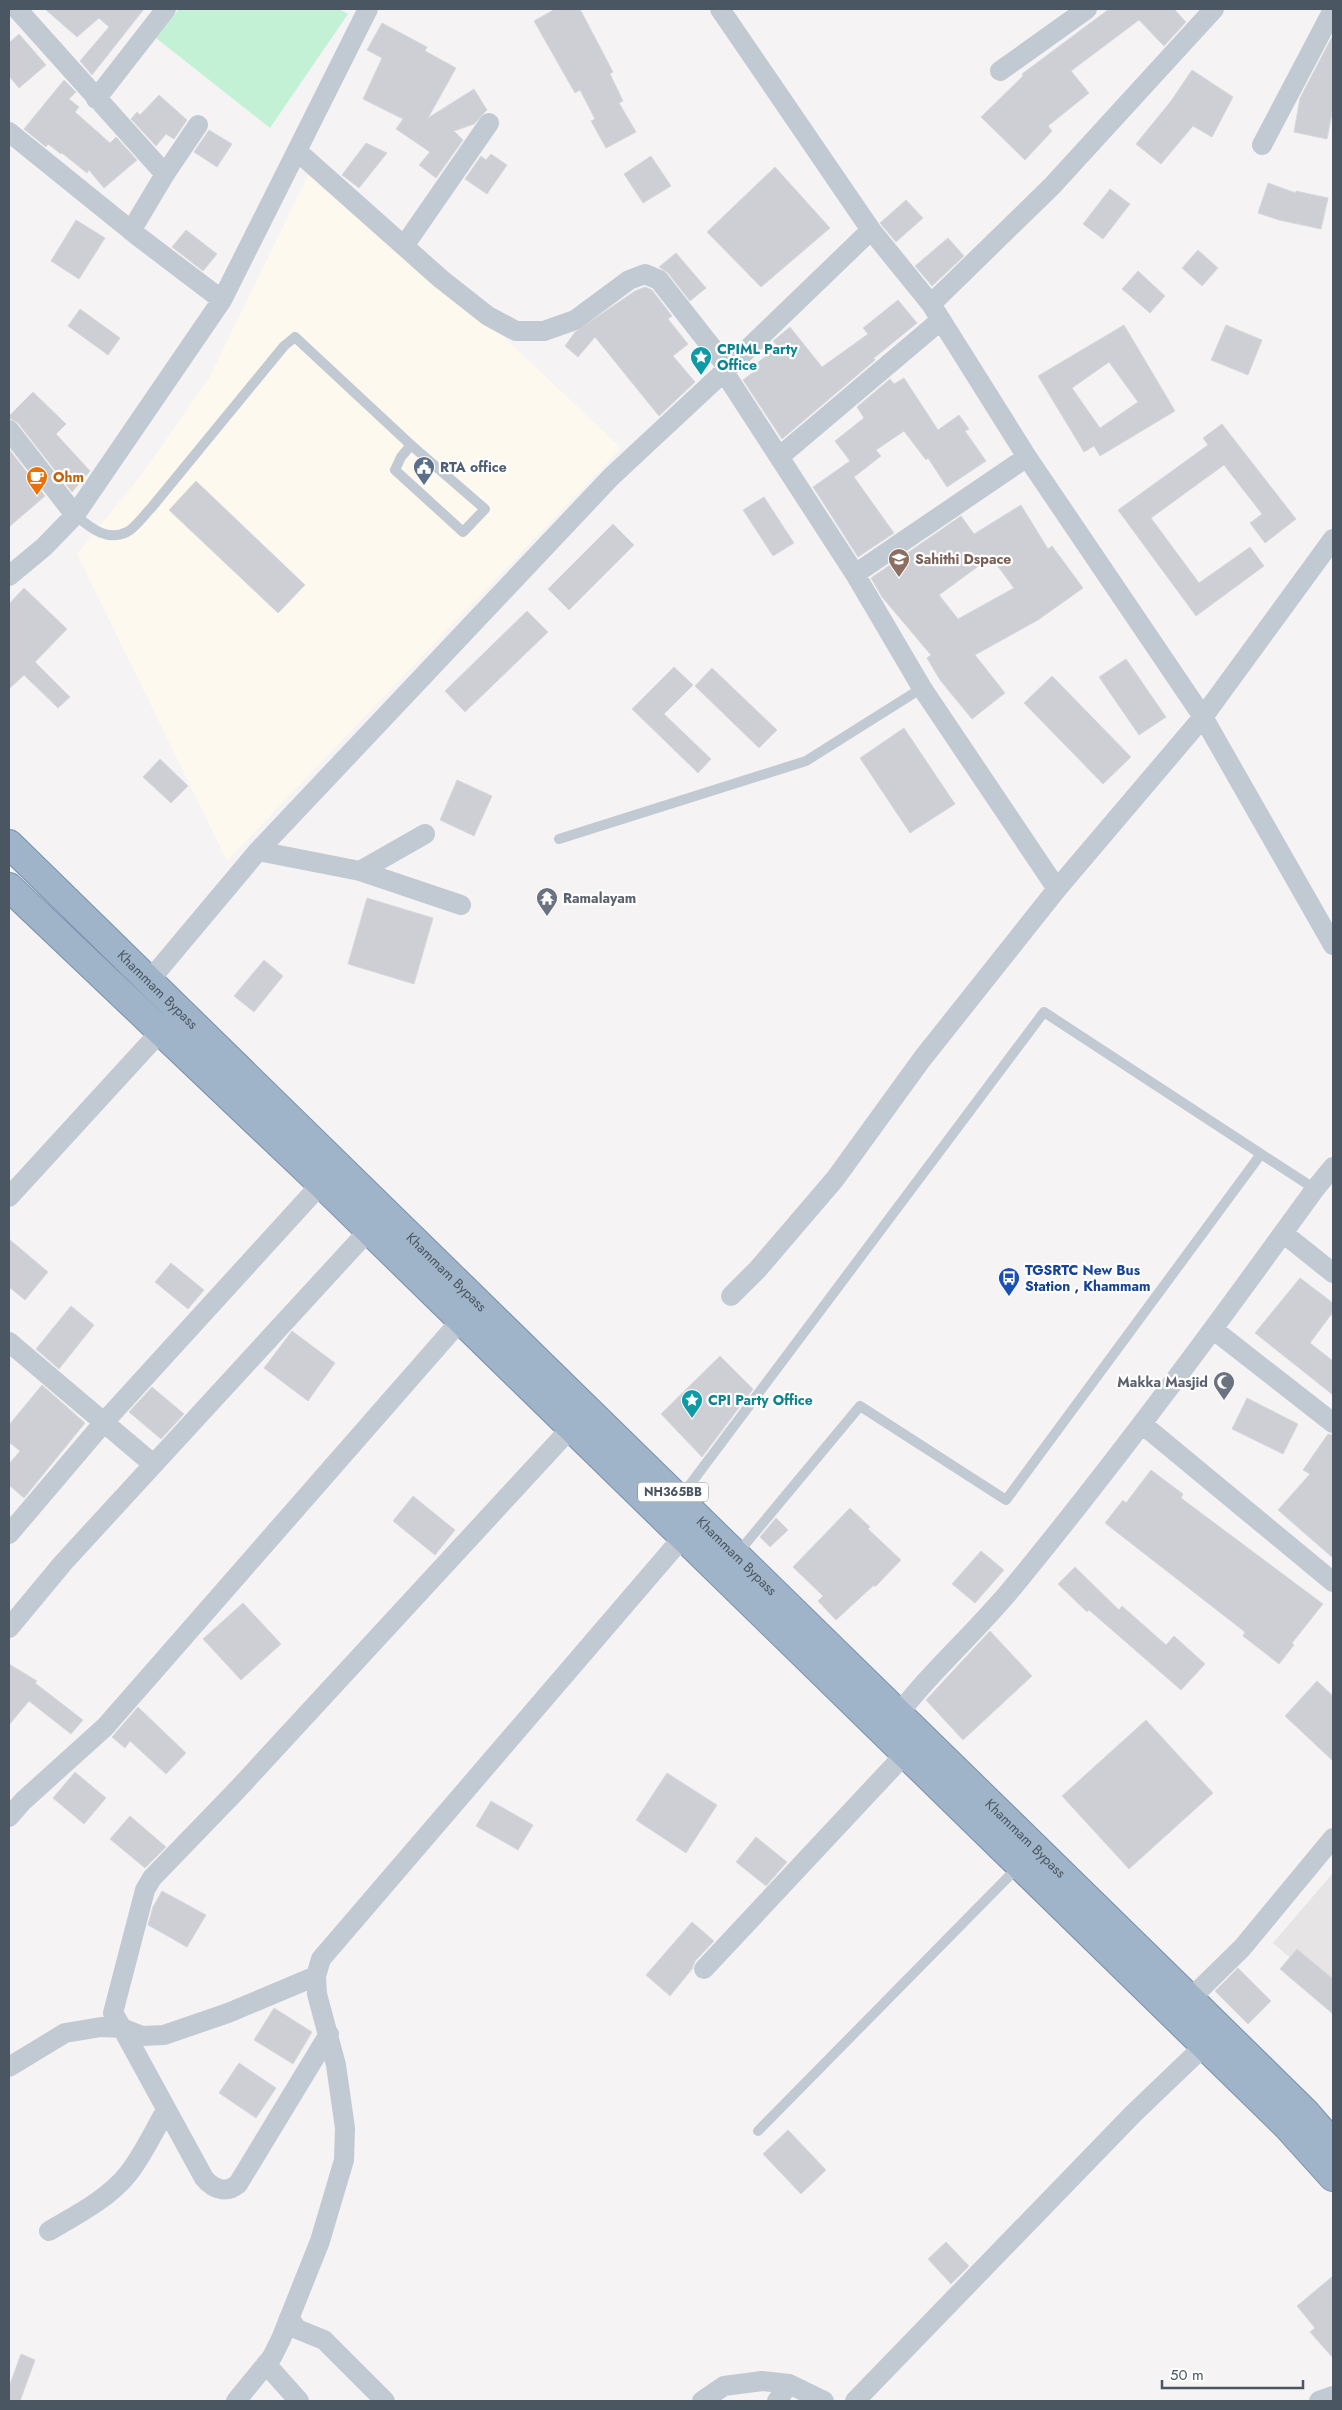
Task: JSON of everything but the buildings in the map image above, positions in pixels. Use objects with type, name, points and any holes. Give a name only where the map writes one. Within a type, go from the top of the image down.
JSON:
[{"type":"highway","name":"Khammam Bypass","points":[[9,844],[149,981],[584,1429],[683,1537],[891,1723],[1190,1999],[1298,2105],[1333,2144]]},
{"type":"highway","name":"Khammam Bypass","points":[[9,887],[461,1320],[584,1429],[680,1499],[736,1555],[891,1723],[905,1754],[1287,2126],[1333,2177]]},
{"type":"street","points":[[17,9],[165,174]]},
{"type":"street","points":[[96,99],[166,9]]},
{"type":"street","points":[[720,9],[871,230],[936,312],[1027,457],[1202,717],[1333,945]]},
{"type":"street","points":[[1000,71],[1087,9]]},
{"type":"street","points":[[779,457],[936,312],[1214,9]]},
{"type":"street","points":[[1262,145],[1333,10]]},
{"type":"street","points":[[9,576],[44,547],[75,515],[222,300],[297,151],[362,11]]},
{"type":"street","points":[[404,246],[489,123]]},
{"type":"street","points":[[131,231],[165,174],[198,125]]},
{"type":"street","points":[[9,132],[131,231],[222,300]]},
{"type":"street","points":[[297,151],[441,279],[488,316],[516,331],[544,332],[575,320],[629,280],[645,274],[659,280],[726,370],[779,457],[855,574],[922,688],[1057,889]]},
{"type":"street","points":[[149,981],[258,851],[611,477],[726,370],[871,230]]},
{"type":"street","points":[[9,430],[75,515]]},
{"type":"street","points":[[855,574],[1027,457]]},
{"type":"street","points":[[732,1296],[835,1179],[922,1060],[1057,889],[1202,717],[1333,539]]},
{"type":"street","points":[[360,871],[425,834]]},
{"type":"street","points":[[258,851],[360,871],[461,906]]},
{"type":"street","points":[[9,1197],[161,1031]]},
{"type":"street","points":[[891,1723],[1007,1596],[1214,1330],[1315,1189],[1333,1167]]},
{"type":"street","points":[[9,1534],[105,1421],[321,1184]]},
{"type":"street","points":[[9,1628],[63,1562],[368,1230]]},
{"type":"street","points":[[1284,1233],[1333,1273]]},
{"type":"street","points":[[9,1818],[23,1801],[104,1727],[461,1320]]},
{"type":"street","points":[[1214,1330],[1333,1423]]},
{"type":"street","points":[[9,1342],[105,1421],[153,1464]]},
{"type":"street","points":[[1142,1424],[1333,1582]]},
{"type":"street","points":[[329,2034],[238,2184],[232,2189],[221,2190],[210,2185],[204,2178],[112,2013],[145,1890],[152,1878],[584,1429]]},
{"type":"street","points":[[236,2401],[266,2364],[281,2339],[320,2241],[344,2160],[345,2128],[336,2066],[317,1994],[316,1976],[321,1959],[683,1537]]},
{"type":"street","points":[[704,1969],[905,1754]]},
{"type":"street","points":[[1190,1999],[1242,1948],[1333,1838]]},
{"type":"street","points":[[9,2067],[65,2034],[101,2027],[122,2028],[142,2036],[164,2036],[228,2013],[316,1976]]},
{"type":"street","points":[[855,2401],[1133,2114],[1204,2046]]},
{"type":"street","points":[[49,2231],[81,2212],[114,2188],[128,2173],[166,2110]]},
{"type":"street","points":[[289,2318],[297,2329],[324,2340],[385,2401]]},
{"type":"street","points":[[266,2364],[299,2401]]},
{"type":"street","points":[[702,2401],[724,2386],[762,2381],[789,2384],[824,2401]]},
{"type":"street","points":[[777,2401],[789,2384]]},
{"type":"street","points":[[1318,2401],[1333,2396]]},
{"type":"lane","points":[[75,515],[90,528],[105,536],[127,532],[152,507],[284,346],[295,337],[411,445],[485,509],[463,532],[395,470],[401,457],[411,445]]},
{"type":"lane","points":[[559,839],[806,761],[922,688]]},
{"type":"lane","points":[[680,1499],[1044,1012],[1315,1189]]},
{"type":"lane","points":[[736,1555],[860,1406],[1006,1500],[1261,1154]]},
{"type":"lane","points":[[758,2131],[1020,1866]]},
{"type":"shaded area","points":[[316,159],[621,448],[227,861],[77,554],[142,474],[209,378]]},
{"type":"shaded area","points":[[1333,1873],[1333,1995],[1273,1943]]},
{"type":"green space","points":[[179,9],[339,9],[348,14],[270,128],[156,38]]},
{"type":"place","name":"CPIML Party Office","points":[[701,376]]},
{"type":"place","name":"RTA office","points":[[424,486]]},
{"type":"place","name":"Ohm","points":[[37,496]]},
{"type":"place","name":"Sahithi Dspace","points":[[899,578]]},
{"type":"place","name":"Ramalayam","points":[[547,917]]},
{"type":"place","name":"TGSRTC New Bus Station , Khammam","points":[[1009,1297]]},
{"type":"place","name":"Makka Masjid","points":[[1224,1401]]},
{"type":"place","name":"CPI Party Office","points":[[692,1419]]}]
